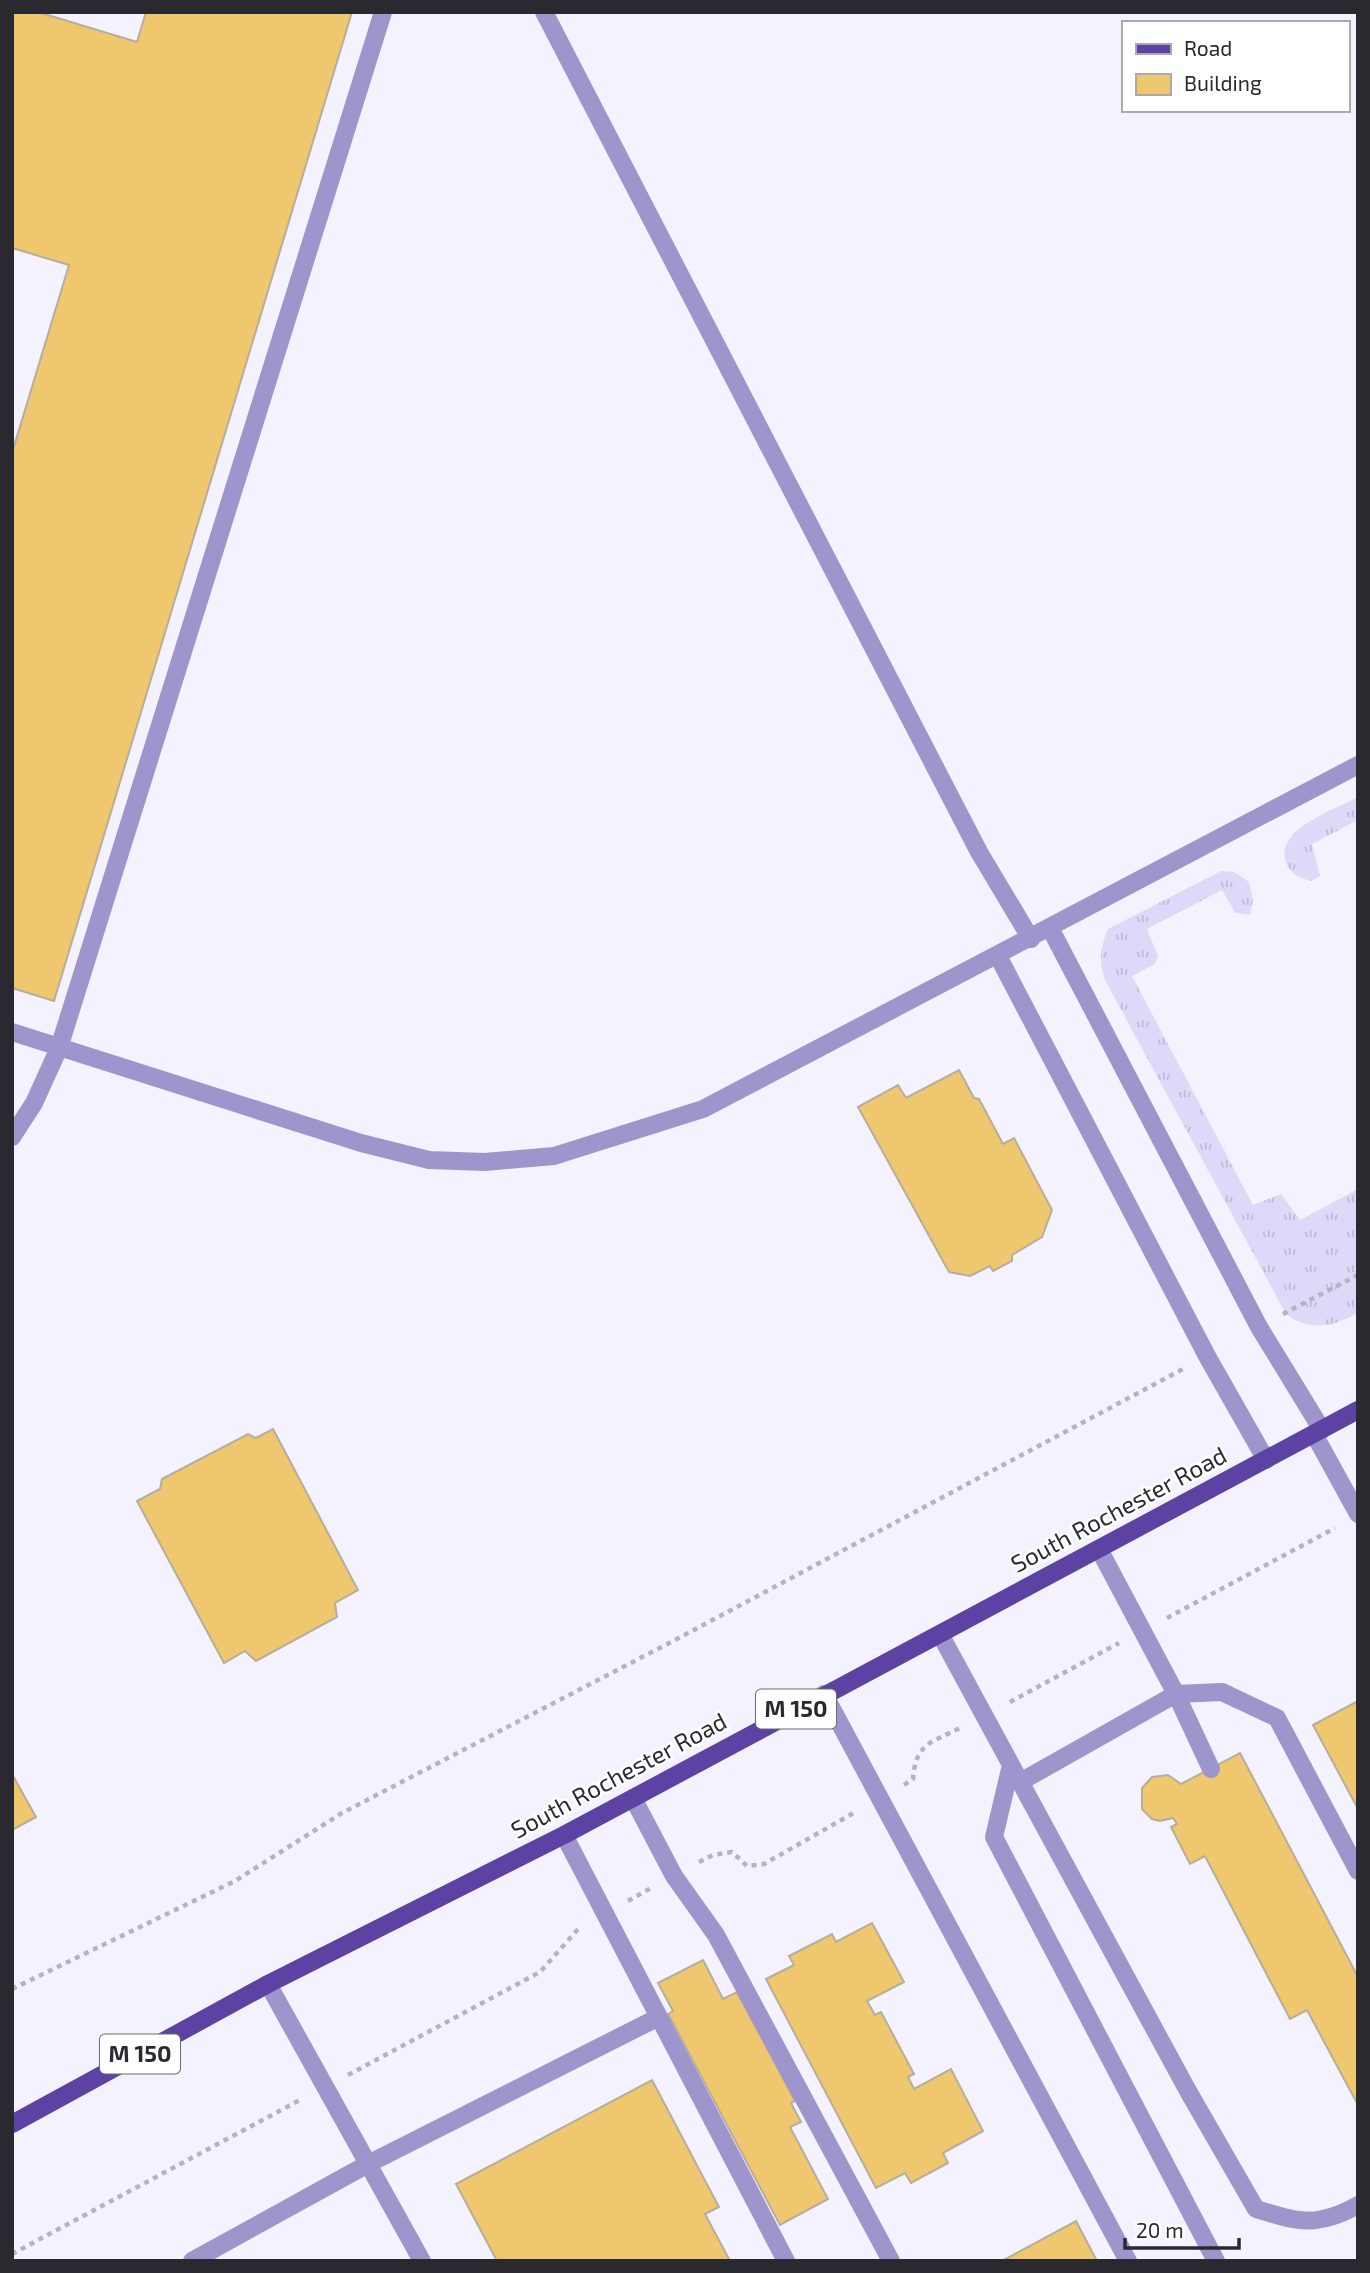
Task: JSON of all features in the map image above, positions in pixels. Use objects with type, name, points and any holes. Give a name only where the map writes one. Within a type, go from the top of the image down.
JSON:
[{"type":"main road","name":"South Rochester Road","points":[[12,2124],[268,1984],[564,1835],[824,1693],[940,1634],[1358,1410]]},
{"type":"lane","points":[[12,1137],[34,1103],[59,1048],[383,12]]},
{"type":"lane","points":[[544,12],[978,852],[1031,939]]},
{"type":"lane","points":[[12,1032],[361,1143],[429,1160],[485,1162],[554,1156],[703,1109],[1358,765]]},
{"type":"lane","points":[[1050,928],[1259,1327],[1318,1432],[1358,1514]]},
{"type":"lane","points":[[998,956],[1207,1356],[1266,1460]]},
{"type":"lane","points":[[1099,1549],[1176,1694],[1211,1769]]},
{"type":"lane","points":[[940,1634],[1188,2091],[1256,2209],[1299,2222],[1340,2215],[1358,2205]]},
{"type":"lane","points":[[1020,1782],[1176,1694],[1222,1692],[1277,1717],[1358,1871]]},
{"type":"lane","points":[[824,1693],[1128,2261]]},
{"type":"lane","points":[[1011,1765],[994,1837],[1216,2261]]},
{"type":"lane","points":[[633,1798],[674,1876],[716,1935],[891,2261]]},
{"type":"lane","points":[[564,1835],[786,2261]]},
{"type":"lane","points":[[268,1984],[422,2261]]},
{"type":"lane","points":[[192,2261],[368,2164],[659,2017]]},
{"type":"path","points":[[1276,1318],[1358,1275]]},
{"type":"path","points":[[12,1989],[235,1881],[342,1813],[675,1640],[1186,1367]]},
{"type":"green space","points":[[1358,797],[1358,820],[1312,844],[1320,876],[1311,881],[1299,877],[1286,862],[1285,850],[1289,840],[1309,822]]},
{"type":"green space","points":[[1221,871],[1234,872],[1249,882],[1253,900],[1250,915],[1235,913],[1222,890],[1147,929],[1158,956],[1155,964],[1132,976],[1253,1205],[1281,1194],[1300,1220],[1358,1189],[1358,1313],[1339,1322],[1312,1325],[1286,1314],[1106,982],[1102,968],[1102,949],[1108,929]]},
{"type":"building","points":[[12,12],[38,12],[137,42],[146,12],[352,12],[54,1001],[12,988],[12,453],[69,265],[12,248]]},
{"type":"building","points":[[959,1070],[974,1098],[979,1099],[1003,1144],[1014,1138],[1052,1210],[1042,1237],[1012,1255],[1012,1261],[993,1271],[990,1266],[970,1276],[949,1272],[858,1107],[898,1085],[906,1098]]},
{"type":"building","points":[[273,1429],[358,1590],[335,1603],[337,1617],[256,1661],[245,1651],[224,1663],[137,1501],[160,1489],[162,1479],[248,1434],[256,1438]]},
{"type":"building","points":[[1358,1701],[1358,1809],[1313,1725]]},
{"type":"building","points":[[1240,1753],[1358,1977],[1358,2105],[1307,2010],[1290,2019],[1205,1856],[1190,1864],[1171,1827],[1177,1824],[1173,1818],[1160,1821],[1152,1819],[1142,1809],[1142,1788],[1152,1777],[1168,1775],[1181,1784]]},
{"type":"building","points":[[12,1774],[36,1817],[12,1830]]},
{"type":"building","points":[[872,1923],[904,1982],[867,2001],[875,2015],[881,2012],[914,2074],[908,2077],[914,2089],[951,2069],[983,2131],[943,2153],[948,2163],[911,2183],[905,2173],[876,2188],[766,1979],[794,1965],[789,1956],[832,1934],[836,1942]]},
{"type":"building","points":[[703,1960],[723,1999],[737,1992],[795,2101],[791,2103],[801,2122],[790,2127],[828,2199],[780,2225],[668,2014],[673,2011],[658,1983]]},
{"type":"building","points":[[652,2080],[719,2207],[705,2214],[730,2261],[497,2261],[456,2184]]},
{"type":"building","points":[[1076,2221],[1097,2261],[1002,2261]]}]
